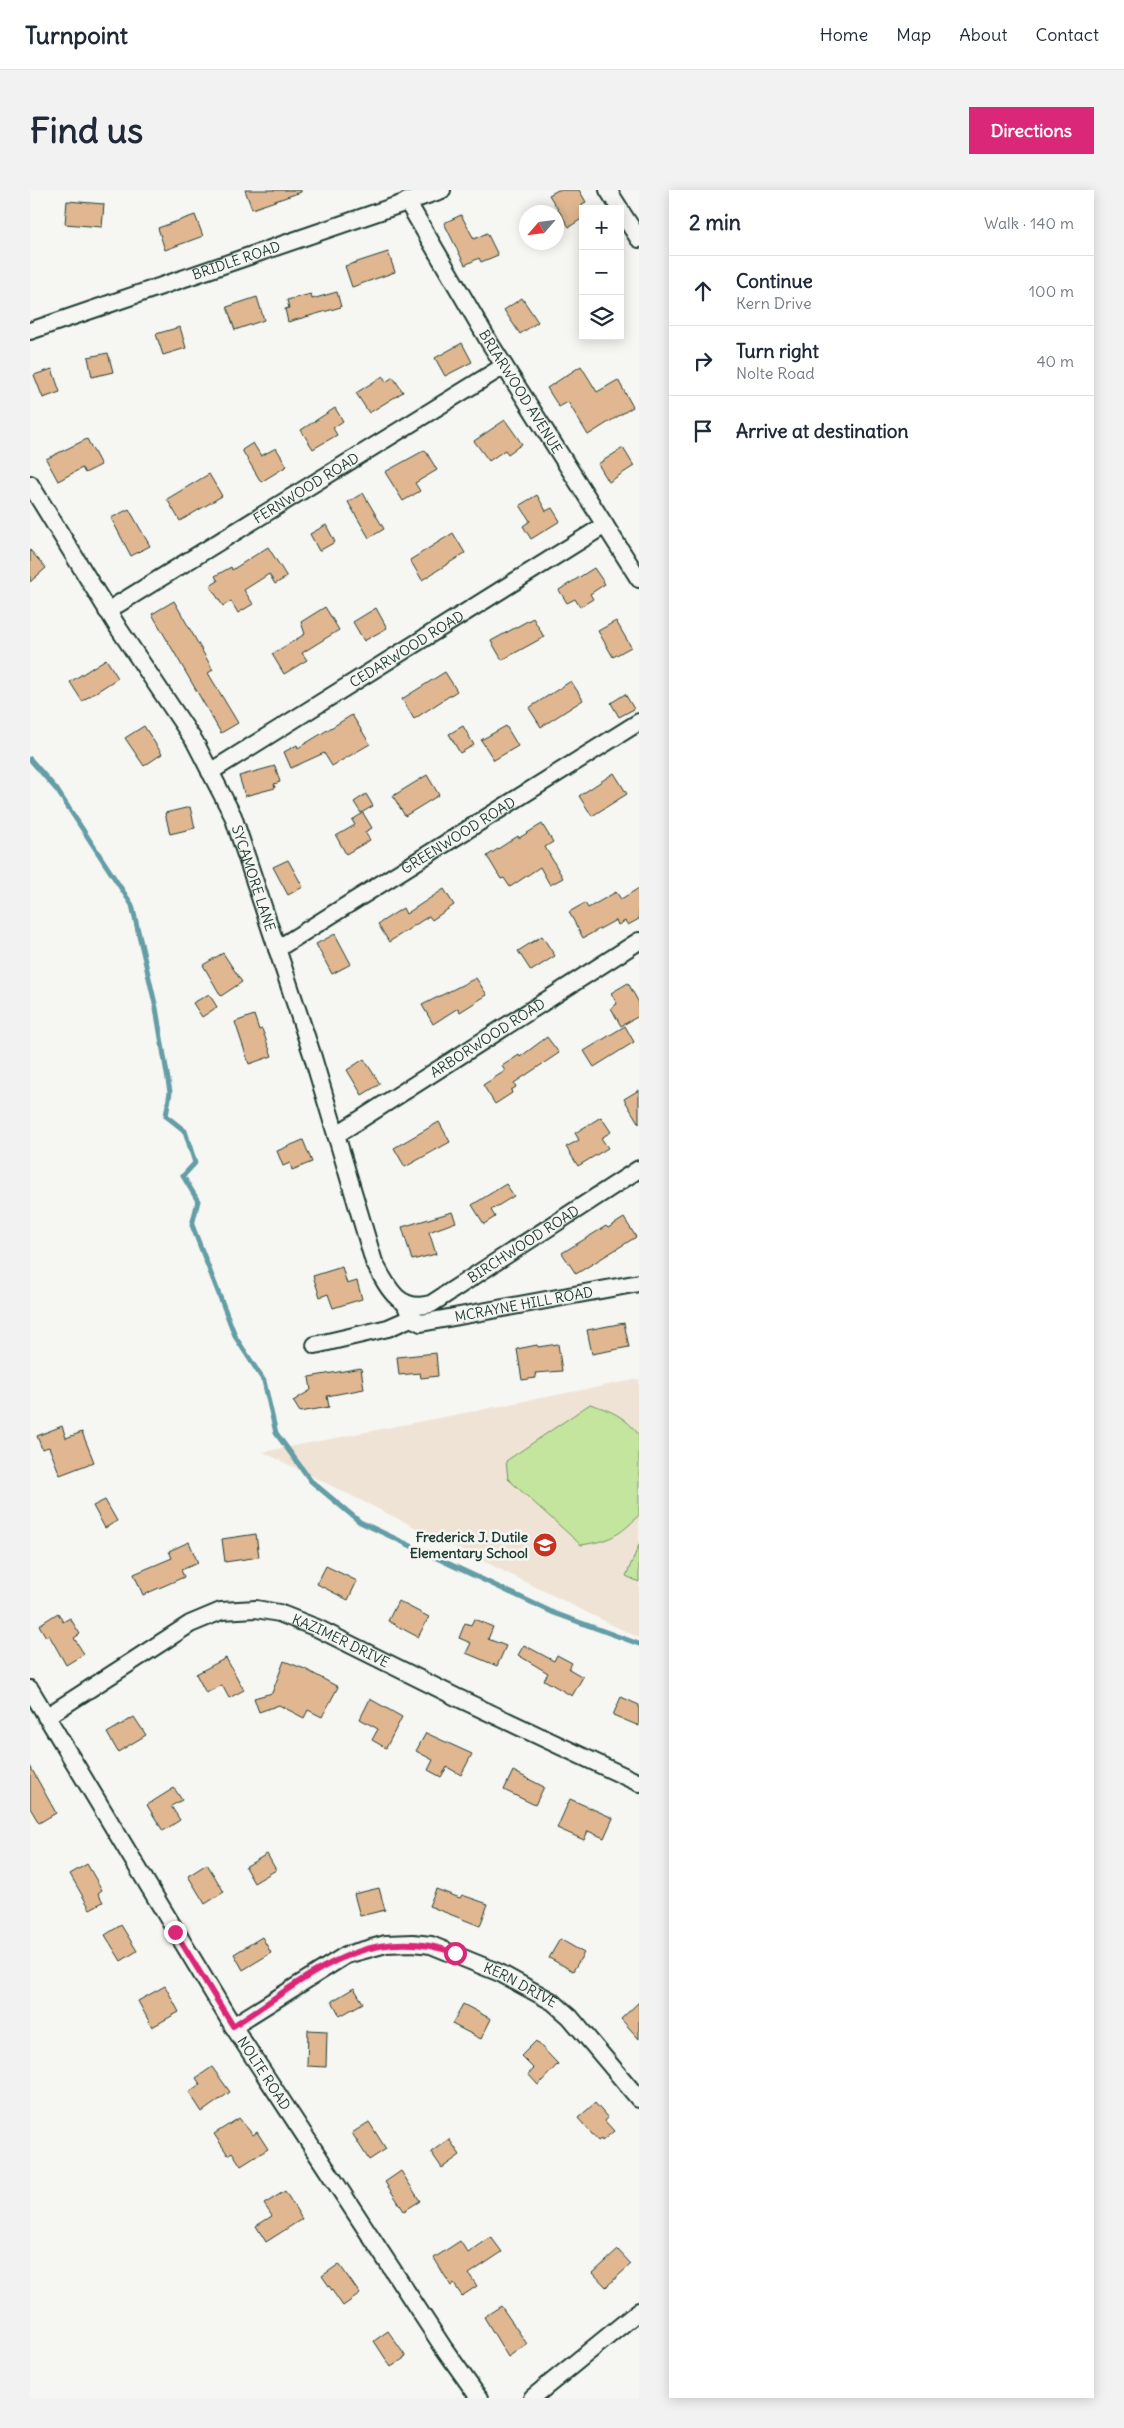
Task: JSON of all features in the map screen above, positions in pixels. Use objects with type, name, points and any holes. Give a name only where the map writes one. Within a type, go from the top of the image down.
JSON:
[{"type":"street","name":"BRIDLE ROAD","points":[[30,331],[442,190]]},
{"type":"street","points":[[608,190],[617,205]]},
{"type":"street","name":"BRIARWOOD AVENUE","points":[[407,201],[504,366],[639,579]]},
{"type":"street","points":[[624,215],[639,239]]},
{"type":"street","name":"FERNWOOD ROAD","points":[[107,611],[504,366]]},
{"type":"street","name":"SYCAMORE LANE","points":[[30,484],[107,611],[170,708],[195,742],[233,816],[336,1135],[374,1262],[390,1291],[408,1310]]},
{"type":"street","name":"CEDARWOOD ROAD","points":[[210,772],[604,525]]},
{"type":"street","name":"GREENWOOD ROAD","points":[[277,949],[639,722]]},
{"type":"street","name":"ARBORWOOD ROAD","points":[[336,1135],[639,941]]},
{"type":"street","name":"BIRCHWOOD ROAD","points":[[408,1310],[431,1304],[639,1169]]},
{"type":"street","name":"MCRAYNE HILL ROAD","points":[[408,1310],[421,1323],[639,1283]]},
{"type":"street","points":[[315,1345],[388,1328],[408,1310]]},
{"type":"street","name":"KAZIMER DRIVE","points":[[46,1717],[159,1642],[202,1619],[221,1611],[256,1609],[279,1612],[317,1628],[456,1697],[639,1782]]},
{"type":"street","name":"NOLTE ROAD","points":[[30,1689],[233,2026],[443,2347],[480,2398]]},
{"type":"street","name":"KERN DRIVE","points":[[233,2026],[322,1968],[352,1952],[386,1944],[431,1945],[500,1973],[552,2002],[570,2017],[639,2099]]},
{"type":"street","points":[[532,2398],[639,2311]]},
{"type":"shaded area","name":"Frederick J. Dutile Elementary School","points":[[639,1379],[639,1638],[263,1452]]},
{"type":"green space","points":[[590,1404],[617,1415],[629,1423],[639,1435],[639,1515],[619,1533],[599,1542],[581,1545],[508,1479],[506,1461]]},
{"type":"green space","points":[[639,1545],[639,1582],[626,1576]]},
{"type":"building","points":[[245,190],[301,190],[301,192],[252,209]]},
{"type":"building","points":[[558,190],[579,190],[586,202],[579,205],[579,221],[569,227],[564,219],[564,205],[555,205],[549,195]]},
{"type":"building","points":[[67,201],[104,204],[102,227],[65,224]]},
{"type":"building","points":[[195,215],[203,236],[165,250],[158,228]]},
{"type":"building","points":[[461,215],[474,239],[487,233],[498,255],[481,262],[479,258],[465,265],[444,223]]},
{"type":"building","points":[[388,252],[395,272],[352,287],[345,266]]},
{"type":"building","points":[[337,292],[341,307],[288,322],[285,309],[289,308],[287,300],[311,294],[312,299]]},
{"type":"building","points":[[257,297],[264,320],[235,330],[227,307]]},
{"type":"building","points":[[522,298],[538,322],[520,334],[504,310]]},
{"type":"building","points":[[180,327],[186,348],[163,355],[156,334]]},
{"type":"building","points":[[462,343],[472,362],[445,376],[435,358]]},
{"type":"building","points":[[108,353],[113,372],[92,377],[88,357]]},
{"type":"building","points":[[581,366],[597,392],[618,380],[633,407],[588,435],[568,402],[559,407],[547,388]]},
{"type":"building","points":[[52,369],[60,392],[43,398],[34,375]]},
{"type":"building","points":[[383,376],[386,382],[393,377],[403,392],[369,413],[356,393]]},
{"type":"building","points":[[335,408],[343,421],[333,428],[337,435],[313,449],[301,430]]},
{"type":"building","points":[[505,420],[522,444],[508,454],[505,450],[489,461],[474,441]]},
{"type":"building","points":[[87,439],[101,465],[85,473],[82,468],[58,481],[46,459]]},
{"type":"building","points":[[253,443],[261,456],[276,448],[287,466],[261,482],[242,450]]},
{"type":"building","points":[[623,448],[634,466],[609,482],[598,464]]},
{"type":"building","points":[[425,450],[437,470],[415,483],[420,491],[403,501],[385,472]]},
{"type":"building","points":[[209,474],[222,496],[180,521],[167,499]]},
{"type":"building","points":[[363,493],[384,529],[369,538],[348,502]]},
{"type":"building","points":[[537,495],[546,511],[552,508],[560,521],[531,539],[523,526],[530,521],[520,505]]},
{"type":"building","points":[[129,509],[150,546],[131,556],[111,518]]},
{"type":"building","points":[[326,525],[335,542],[319,551],[310,534]]},
{"type":"building","points":[[453,533],[465,553],[422,580],[410,560]]},
{"type":"building","points":[[268,547],[287,577],[275,584],[269,574],[244,590],[253,604],[238,613],[231,601],[223,606],[210,586],[218,581],[215,576],[231,567],[232,570]]},
{"type":"building","points":[[30,550],[46,568],[30,582]]},
{"type":"building","points":[[594,568],[605,584],[590,594],[593,599],[580,607],[575,599],[567,603],[559,590]]},
{"type":"building","points":[[174,601],[213,670],[208,673],[238,723],[221,733],[152,614]]},
{"type":"building","points":[[325,607],[339,630],[302,653],[307,660],[284,674],[272,654],[305,634],[301,622]]},
{"type":"building","points":[[376,608],[387,628],[364,641],[353,622]]},
{"type":"building","points":[[533,618],[544,637],[502,660],[491,641]]},
{"type":"building","points":[[616,621],[631,647],[613,657],[598,631]]},
{"type":"building","points":[[106,659],[118,678],[82,701],[70,682]]},
{"type":"building","points":[[445,672],[457,691],[414,719],[402,699]]},
{"type":"building","points":[[571,681],[583,700],[541,727],[529,708]]},
{"type":"building","points":[[625,694],[634,709],[619,717],[611,703]]},
{"type":"building","points":[[352,715],[370,744],[332,766],[324,753],[291,768],[284,752],[297,745],[298,748]]},
{"type":"building","points":[[144,726],[162,754],[144,766],[125,738]]},
{"type":"building","points":[[463,726],[474,745],[460,753],[449,734]]},
{"type":"building","points":[[506,726],[518,746],[494,760],[481,740]]},
{"type":"building","points":[[275,766],[280,782],[274,784],[275,788],[245,796],[239,776]]},
{"type":"building","points":[[614,773],[627,794],[592,816],[579,796]]},
{"type":"building","points":[[427,775],[439,795],[405,816],[393,796]]},
{"type":"building","points":[[366,794],[373,806],[361,813],[354,802]]},
{"type":"building","points":[[190,807],[195,828],[170,834],[165,813]]},
{"type":"building","points":[[363,813],[372,828],[365,832],[370,840],[346,854],[336,836],[355,825],[352,820]]},
{"type":"building","points":[[542,824],[553,842],[545,847],[563,878],[550,885],[540,867],[510,887],[504,878],[501,879],[487,856],[518,836],[519,838]]},
{"type":"building","points":[[288,860],[303,887],[288,895],[273,867]]},
{"type":"building","points":[[639,888],[639,919],[628,925],[625,921],[618,925],[616,920],[583,938],[569,912],[585,903],[588,908],[616,892],[621,899]]},
{"type":"building","points":[[444,889],[454,905],[432,920],[429,916],[389,942],[378,924],[403,908],[406,914]]},
{"type":"building","points":[[335,934],[351,964],[332,974],[316,944]]},
{"type":"building","points":[[542,936],[555,956],[531,971],[518,951]]},
{"type":"building","points":[[223,953],[242,982],[221,996],[203,965]]},
{"type":"building","points":[[476,978],[487,995],[460,1012],[458,1008],[433,1024],[422,1005]]},
{"type":"building","points":[[628,983],[639,1003],[639,1016],[621,1026],[611,1008],[617,1004],[611,993]]},
{"type":"building","points":[[209,994],[217,1007],[202,1017],[193,1003]]},
{"type":"building","points":[[254,1015],[259,1030],[262,1029],[272,1056],[249,1064],[235,1022]]},
{"type":"building","points":[[625,1026],[634,1042],[594,1067],[584,1051]]},
{"type":"building","points":[[547,1037],[559,1053],[514,1083],[516,1087],[511,1090],[512,1093],[495,1104],[483,1085],[505,1071],[502,1066],[519,1055],[520,1057]]},
{"type":"building","points":[[364,1059],[380,1084],[362,1095],[347,1070]]},
{"type":"building","points":[[639,1090],[639,1124],[624,1099]]},
{"type":"building","points":[[601,1117],[611,1132],[601,1138],[608,1148],[578,1166],[566,1147],[579,1140],[575,1133]]},
{"type":"building","points":[[439,1122],[450,1142],[405,1167],[394,1148]]},
{"type":"building","points":[[303,1140],[312,1162],[292,1170],[290,1163],[283,1166],[277,1151]]},
{"type":"building","points":[[506,1184],[514,1196],[491,1210],[495,1217],[484,1224],[472,1205]]},
{"type":"building","points":[[452,1212],[456,1222],[429,1232],[436,1254],[412,1260],[402,1227]]},
{"type":"building","points":[[624,1218],[636,1237],[576,1274],[562,1253],[606,1226],[608,1228]]},
{"type":"building","points":[[342,1267],[347,1284],[357,1281],[362,1299],[333,1308],[328,1294],[320,1297],[313,1276]]},
{"type":"building","points":[[624,1323],[629,1347],[592,1354],[587,1330]]},
{"type":"building","points":[[558,1344],[562,1371],[535,1373],[536,1378],[522,1380],[517,1349],[537,1345],[538,1347]]},
{"type":"building","points":[[436,1353],[438,1376],[421,1378],[420,1373],[399,1375],[397,1357]]},
{"type":"building","points":[[361,1368],[364,1389],[327,1396],[329,1407],[300,1412],[293,1401],[311,1390],[309,1377]]},
{"type":"building","points":[[62,1426],[66,1438],[82,1432],[94,1462],[60,1475],[49,1447],[42,1449],[37,1436]]},
{"type":"building","points":[[105,1500],[117,1521],[105,1528],[93,1506]]},
{"type":"building","points":[[256,1534],[259,1557],[225,1562],[222,1539]]},
{"type":"building","points":[[189,1542],[198,1563],[181,1570],[184,1577],[143,1595],[134,1574],[172,1558],[169,1551]]},
{"type":"building","points":[[326,1566],[357,1581],[348,1600],[317,1584]]},
{"type":"building","points":[[398,1601],[429,1617],[418,1637],[388,1621]]},
{"type":"building","points":[[58,1613],[63,1622],[70,1618],[80,1634],[74,1638],[84,1654],[66,1665],[49,1635],[46,1637],[39,1625]]},
{"type":"building","points":[[474,1619],[493,1627],[488,1639],[506,1646],[497,1666],[466,1653],[471,1643],[459,1638],[465,1623],[471,1625]]},
{"type":"building","points":[[524,1645],[554,1661],[557,1655],[572,1663],[569,1669],[583,1677],[572,1696],[544,1680],[548,1673],[518,1655]]},
{"type":"building","points":[[226,1658],[244,1690],[229,1698],[222,1685],[206,1693],[196,1674]]},
{"type":"building","points":[[284,1661],[305,1669],[338,1687],[322,1717],[308,1710],[304,1718],[279,1705],[259,1712],[254,1698],[272,1693]]},
{"type":"building","points":[[621,1697],[639,1705],[639,1726],[613,1715]]},
{"type":"building","points":[[370,1699],[402,1717],[386,1748],[372,1740],[378,1729],[360,1719]]},
{"type":"building","points":[[134,1717],[146,1735],[118,1752],[107,1733]]},
{"type":"building","points":[[426,1733],[472,1754],[461,1775],[447,1767],[441,1777],[428,1770],[433,1760],[416,1751]]},
{"type":"building","points":[[30,1766],[56,1813],[39,1823],[30,1808]]},
{"type":"building","points":[[513,1771],[544,1787],[535,1805],[504,1790]]},
{"type":"building","points":[[174,1788],[182,1800],[171,1806],[180,1820],[163,1831],[147,1805]]},
{"type":"building","points":[[570,1799],[613,1818],[604,1838],[588,1831],[584,1840],[557,1828]]},
{"type":"building","points":[[267,1854],[276,1870],[254,1883],[245,1867]]},
{"type":"building","points":[[87,1864],[102,1890],[98,1893],[103,1902],[90,1909],[70,1874]]},
{"type":"building","points":[[207,1864],[224,1892],[205,1904],[188,1876]]},
{"type":"building","points":[[379,1888],[385,1910],[360,1916],[354,1894]]},
{"type":"building","points":[[436,1889],[460,1898],[462,1895],[488,1904],[480,1926],[429,1906]]},
{"type":"building","points":[[121,1925],[137,1951],[121,1961],[105,1935]]},
{"type":"building","points":[[262,1937],[271,1953],[243,1970],[234,1954]]},
{"type":"building","points":[[560,1939],[584,1953],[573,1971],[549,1958]]},
{"type":"building","points":[[165,1986],[179,2012],[152,2027],[138,2001]]},
{"type":"building","points":[[354,1988],[363,2003],[340,2016],[332,2001]]},
{"type":"building","points":[[639,2002],[639,2039],[621,2019]]},
{"type":"building","points":[[463,2004],[491,2019],[481,2039],[452,2024]]},
{"type":"building","points":[[308,2030],[327,2031],[326,2067],[307,2066]]},
{"type":"building","points":[[536,2041],[558,2064],[538,2085],[528,2074],[534,2069],[521,2056]]},
{"type":"building","points":[[212,2067],[230,2092],[202,2112],[189,2092],[200,2084],[196,2078]]},
{"type":"building","points":[[595,2103],[608,2118],[605,2121],[614,2131],[602,2141],[601,2139],[598,2141],[578,2118]]},
{"type":"building","points":[[239,2118],[253,2135],[257,2132],[268,2149],[241,2166],[232,2152],[228,2155],[214,2134]]},
{"type":"building","points":[[369,2122],[386,2149],[369,2160],[352,2133]]},
{"type":"building","points":[[449,2139],[460,2155],[442,2168],[431,2152]]},
{"type":"building","points":[[401,2171],[420,2201],[404,2211],[385,2182]]},
{"type":"building","points":[[285,2191],[302,2219],[266,2242],[256,2226],[272,2216],[264,2204]]},
{"type":"building","points":[[491,2237],[502,2252],[469,2274],[477,2286],[462,2296],[454,2284],[451,2286],[434,2258],[460,2241],[468,2253]]},
{"type":"building","points":[[618,2250],[631,2264],[606,2287],[593,2273]]},
{"type":"building","points":[[339,2264],[360,2294],[343,2306],[322,2276]]},
{"type":"building","points":[[501,2306],[527,2344],[508,2357],[484,2317]]},
{"type":"building","points":[[388,2331],[406,2357],[391,2367],[374,2341]]},
{"type":"waterway","points":[[30,759],[57,790],[132,905],[156,1008],[170,1092],[166,1116],[185,1131],[195,1163],[183,1176],[198,1201],[192,1225],[236,1338],[264,1381],[276,1433],[311,1481],[360,1522],[554,1613],[639,1644]]},
{"type":"place","name":"Frederick J. Dutile Elementary School","points":[[545,1545]]},
{"type":"route","points":[[175,1932],[233,2026],[322,1968],[358,1950],[386,1944],[413,1943],[431,1945],[455,1953]]}]
